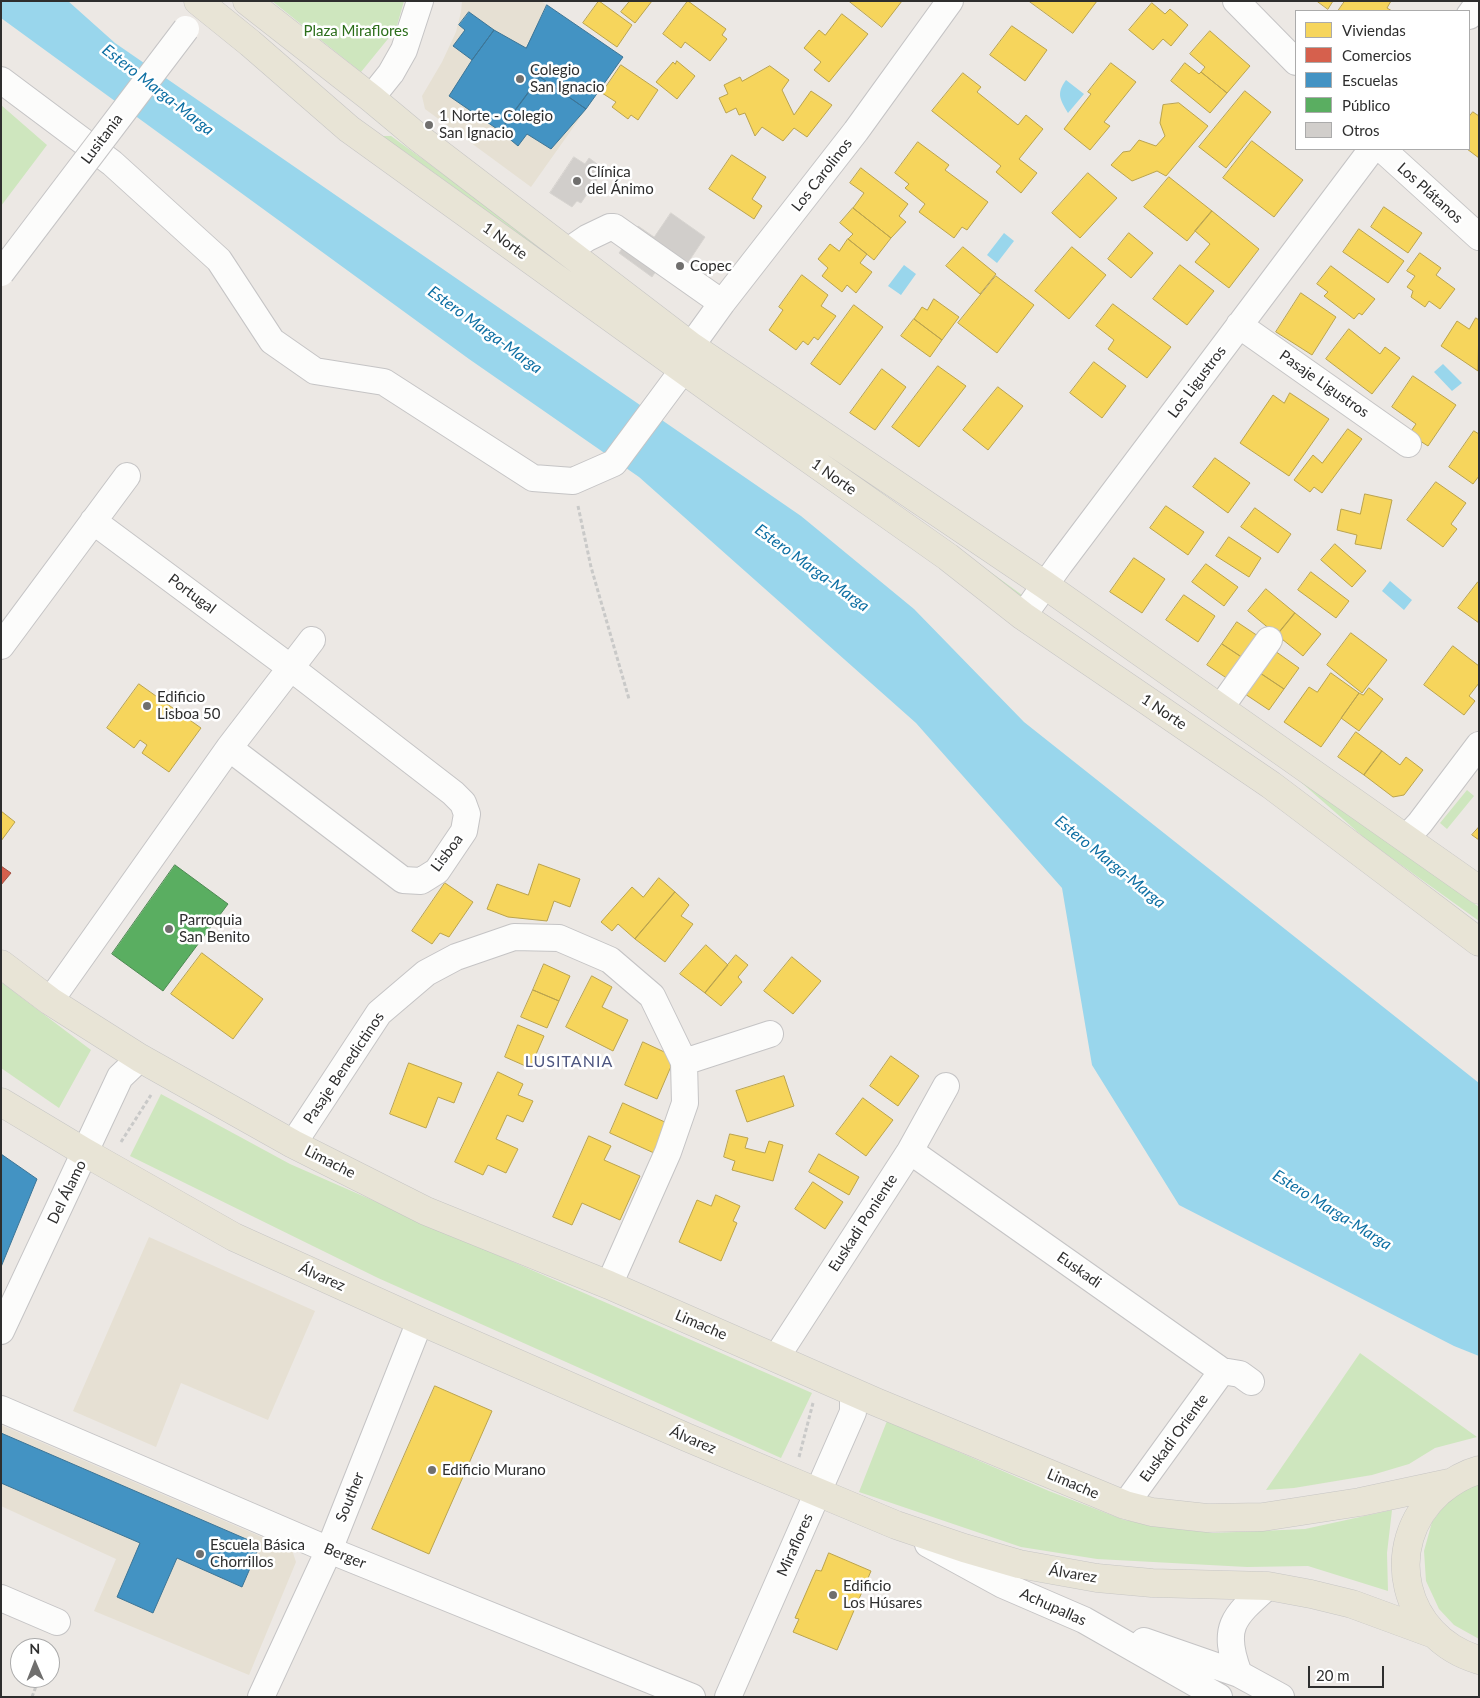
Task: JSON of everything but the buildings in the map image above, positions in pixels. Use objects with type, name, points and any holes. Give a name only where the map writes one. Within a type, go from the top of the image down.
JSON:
[{"type":"main road","name":"1 Norte","points":[[247,1],[419,138],[568,251],[687,358],[1023,616],[1271,786],[1479,942]]},
{"type":"main road","name":"1 Norte","points":[[202,3],[350,129],[687,358],[1045,585],[1479,890]]},
{"type":"main road","points":[[250,43],[342,93],[371,98]]},
{"type":"main road","name":"Limache","points":[[1,964],[50,1001],[149,1063],[294,1144],[426,1211],[609,1285],[853,1392],[1125,1505],[1152,1512],[1198,1518],[1235,1519],[1264,1517],[1360,1502],[1449,1483],[1479,1470]]},
{"type":"main road","name":"Álvarez","points":[[1,1102],[97,1160],[234,1237],[420,1321],[818,1493],[886,1520],[964,1548],[1020,1564],[1060,1572],[1152,1583],[1268,1586],[1352,1604],[1431,1632]]},
{"type":"main road","name":"Limache","points":[[1449,1483],[1428,1502],[1413,1526],[1406,1554],[1406,1582],[1415,1609],[1431,1632],[1446,1646],[1474,1663]]},
{"type":"street","points":[[371,98],[391,72],[404,50],[420,1]]},
{"type":"street","name":"Los Carolinos","points":[[573,481],[614,462],[660,401],[722,303],[856,131],[950,1]]},
{"type":"street","points":[[1236,1],[1295,61]]},
{"type":"street","points":[[1470,15],[1479,2]]},
{"type":"street","name":"Lusitania","points":[[1,273],[186,29],[202,3]]},
{"type":"street","points":[[1,80],[112,163],[219,260],[272,341],[315,371],[384,382],[533,478],[573,481]]},
{"type":"street","name":"Los Ligustros","points":[[1023,616],[1371,150]]},
{"type":"street","name":"Los Plátanos","points":[[1383,150],[1479,237]]},
{"type":"street","points":[[568,251],[587,238],[610,227],[614,227],[722,303]]},
{"type":"street","name":"Pasaje Ligustros","points":[[1239,326],[1408,444]]},
{"type":"street","points":[[1,646],[127,476]]},
{"type":"street","name":"Portugal","points":[[93,521],[291,668]]},
{"type":"street","points":[[50,1001],[229,748],[312,640]]},
{"type":"street","points":[[1221,707],[1269,640]]},
{"type":"street","name":"Lisboa","points":[[229,748],[403,880],[421,881],[437,871],[464,831],[467,814],[463,802],[291,668]]},
{"type":"street","points":[[1406,838],[1420,823],[1479,745]]},
{"type":"street","name":"Pasaje Benedictinos","points":[[294,1144],[379,1013],[426,973],[456,957],[514,937],[559,938],[610,960],[652,996],[684,1062],[685,1102],[668,1152],[609,1285]]},
{"type":"street","points":[[684,1062],[770,1034]]},
{"type":"street","name":"Del Álamo","points":[[1,1331],[97,1160],[120,1077],[149,1063]]},
{"type":"street","name":"Euskadi Poniente","points":[[776,1358],[910,1151],[946,1086]]},
{"type":"street","name":"Euskadi","points":[[910,1151],[1222,1372],[1240,1374],[1251,1382]]},
{"type":"street","name":"Souther","points":[[261,1697],[329,1550],[420,1321]]},
{"type":"street","name":"Euskadi Oriente","points":[[1125,1505],[1222,1372]]},
{"type":"street","name":"Miraflores","points":[[728,1697],[853,1412],[853,1392]]},
{"type":"street","name":"Berger","points":[[1,1409],[329,1550],[692,1697]]},
{"type":"street","name":"Achupallas","points":[[886,1520],[1003,1585],[1084,1620],[1206,1694]]},
{"type":"street","points":[[1239,1674],[1230,1642],[1232,1628],[1236,1618],[1246,1606],[1268,1586]]},
{"type":"street","points":[[1,1598],[57,1622]]},
{"type":"street","points":[[1084,1620],[1239,1674],[1281,1697]]},
{"type":"path","points":[[573,481],[591,568],[629,699]]},
{"type":"path","points":[[97,1160],[152,1094],[149,1063]]},
{"type":"path","points":[[791,1481],[815,1394],[823,1379]]},
{"type":"shaded area","name":"Colegio San Ignacio","points":[[462,1],[541,1],[623,57],[531,187],[425,109],[422,96],[442,62],[456,32]]},
{"type":"shaded area","points":[[149,1237],[315,1311],[268,1420],[181,1383],[156,1447],[73,1411]]},
{"type":"shaded area","name":"Escuela Básica Chorrillos","points":[[1,1425],[292,1550],[296,1562],[249,1675],[94,1611],[116,1559],[1,1506]]},
{"type":"green space","name":"Plaza Miraflores","points":[[272,1],[404,1],[396,29],[361,72]]},
{"type":"green space","points":[[1,105],[47,145],[1,206]]},
{"type":"green space","points":[[381,136],[391,136],[1022,595],[1020,597],[404,151],[382,143]]},
{"type":"green space","points":[[1078,617],[1479,907],[1479,921],[1368,841],[1295,777]]},
{"type":"green space","points":[[1467,790],[1474,796],[1447,829],[1440,823]]},
{"type":"green space","points":[[1,982],[91,1050],[59,1108],[1,1068]]},
{"type":"green space","points":[[161,1094],[290,1164],[812,1393],[781,1458],[378,1278],[130,1156]]},
{"type":"green space","points":[[1360,1353],[1477,1437],[1435,1448],[1409,1464],[1372,1475],[1294,1488],[1266,1490]]},
{"type":"green space","points":[[887,1421],[1049,1491],[1124,1520],[1213,1533],[1305,1529],[1392,1510],[1387,1553],[1388,1591],[1308,1566],[1247,1567],[1097,1559],[1021,1547],[859,1492]]},
{"type":"green space","points":[[1479,1481],[1479,1639],[1454,1625],[1439,1609],[1426,1581],[1424,1551],[1432,1522],[1451,1497]]},
{"type":"water","name":"Estero Marga-Marga","points":[[1,1],[68,1],[115,43],[801,516],[914,609],[1024,722],[1479,1083],[1479,1356],[1454,1346],[1179,1205],[1092,1065],[1062,888],[916,723],[639,477],[469,359],[1,18]]},
{"type":"water","points":[[1066,80],[1084,94],[1068,113],[1060,96],[1061,89]]},
{"type":"water","points":[[1004,233],[1014,241],[997,263],[987,255]]},
{"type":"water","points":[[904,265],[916,274],[901,295],[888,286]]},
{"type":"water","points":[[1443,364],[1462,383],[1452,391],[1434,372]]},
{"type":"water","points":[[1390,581],[1412,600],[1404,610],[1382,591]]},
{"type":"place","name":"Colegio San Ignacio","points":[[520,79]]},
{"type":"place","name":"1 Norte - Colegio San Ignacio","points":[[429,125]]},
{"type":"place","name":"Clínica del Ánimo","points":[[577,181]]},
{"type":"place","name":"Copec","points":[[680,266]]},
{"type":"place","name":"Edificio Lisboa 50","points":[[147,706]]},
{"type":"place","name":"Parroquia San Benito","points":[[169,929]]},
{"type":"place","name":"Edificio Murano","points":[[432,1470]]},
{"type":"place","name":"Escuela Básica Chorrillos","points":[[200,1554]]},
{"type":"place","name":"Edificio Los Húsares","points":[[833,1595]]},
{"type":"district","name":"LUSITANIA","points":[[569,1062]]}]
